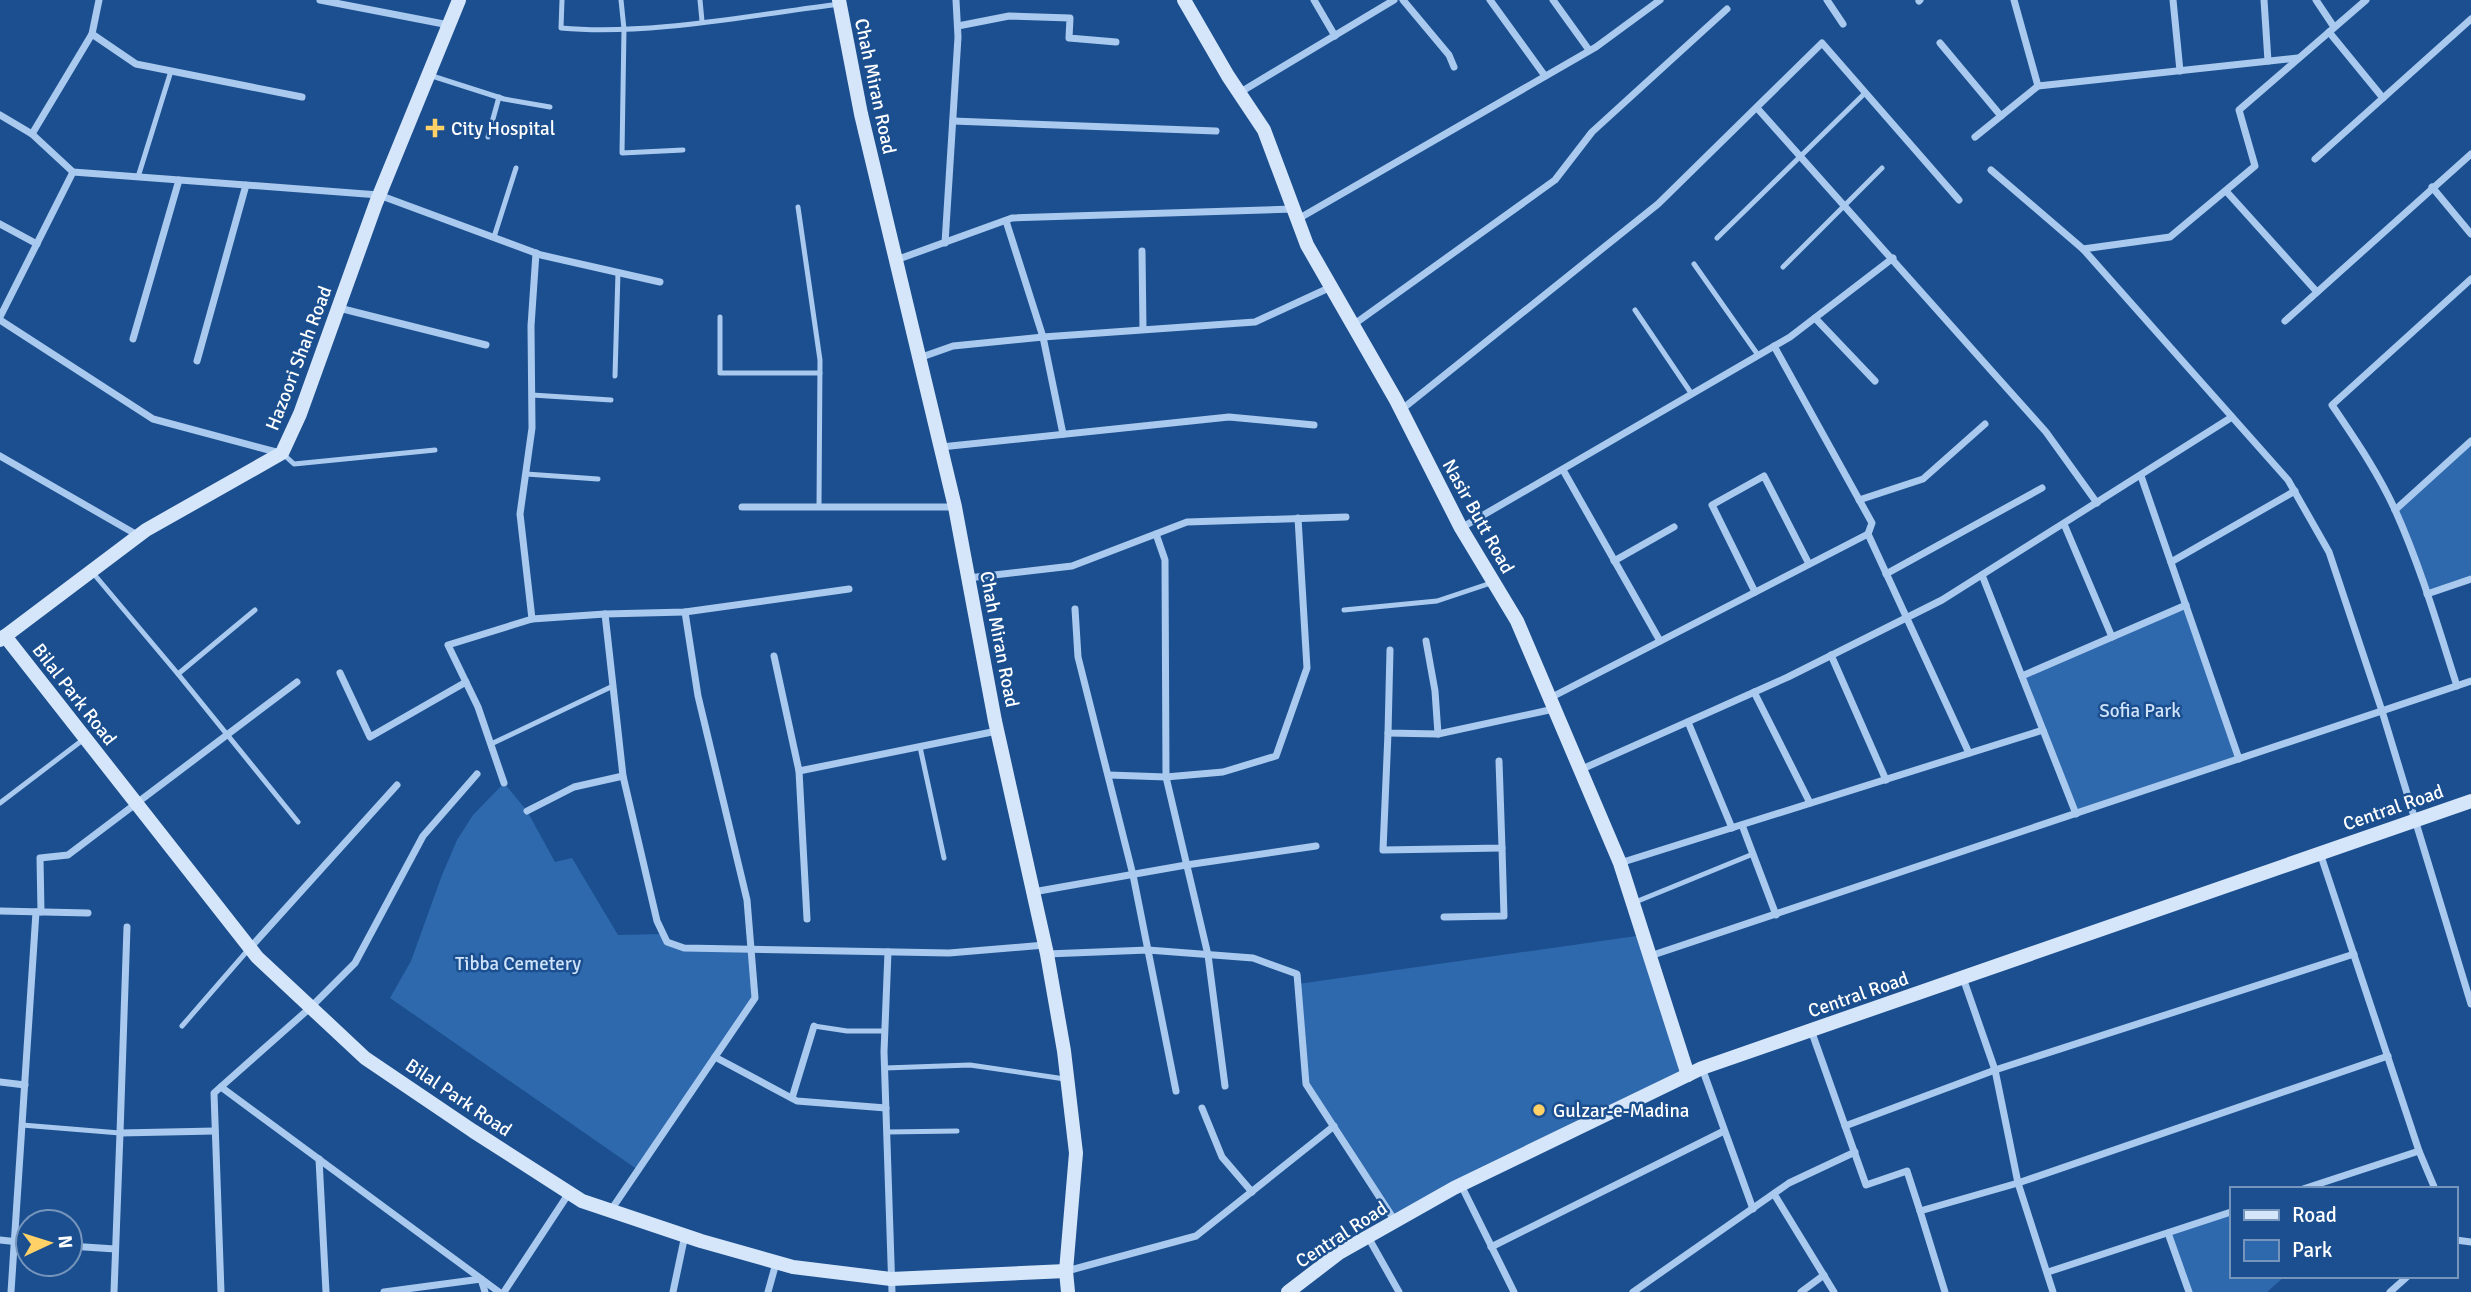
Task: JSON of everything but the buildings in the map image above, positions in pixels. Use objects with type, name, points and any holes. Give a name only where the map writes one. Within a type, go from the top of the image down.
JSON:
[{"type":"street","points":[[32,134],[92,33],[99,0]]},
{"type":"street","points":[[320,0],[449,25]]},
{"type":"street","name":"Hazoori Shah Road","points":[[3,638],[139,536],[282,453],[300,414],[379,195],[459,0]]},
{"type":"street","points":[[945,243],[958,26],[956,0]]},
{"type":"street","name":"Nasir Butt Road","points":[[1184,0],[1264,130],[1307,245],[1401,410],[1461,528],[1517,621],[1620,863],[1688,1075]]},
{"type":"street","points":[[1314,0],[1335,36]]},
{"type":"street","points":[[1239,93],[1394,0]]},
{"type":"street","points":[[1404,0],[1449,55],[1454,67]]},
{"type":"street","points":[[1490,0],[1545,76]]},
{"type":"street","points":[[1553,0],[1589,51]]},
{"type":"street","points":[[896,260],[1012,218],[1296,214],[1589,51],[1650,3],[1660,0]]},
{"type":"street","points":[[1827,0],[1843,24]]},
{"type":"street","points":[[2014,0],[2038,86]]},
{"type":"street","points":[[2173,0],[2180,71]]},
{"type":"street","points":[[2264,0],[2268,61]]},
{"type":"street","points":[[2316,0],[2332,30],[2383,98]]},
{"type":"street","points":[[2083,249],[2170,237],[2256,166],[2239,110],[2366,0]]},
{"type":"street","name":"Chah Miran Road","points":[[839,2],[860,114],[955,507],[998,731],[1046,950],[1068,1079],[1076,1153],[1066,1271],[1068,1292]]},
{"type":"street","points":[[1353,326],[1555,180],[1592,132],[1727,9]]},
{"type":"street","points":[[958,26],[1009,16],[1070,18],[1069,38],[1116,42]]},
{"type":"street","points":[[2315,159],[2471,19]]},
{"type":"street","points":[[92,33],[136,64],[302,97]]},
{"type":"street","points":[[1401,410],[1658,204],[1822,43],[1959,200]]},
{"type":"street","points":[[1940,43],[2001,116]]},
{"type":"street","points":[[1975,136],[2038,86],[2299,58]]},
{"type":"street","points":[[1756,108],[2046,432],[2098,503]]},
{"type":"street","points":[[0,115],[32,134],[73,172],[379,195],[536,253],[660,282]]},
{"type":"street","points":[[953,121],[1216,131]]},
{"type":"street","points":[[2285,321],[2471,154]]},
{"type":"street","points":[[1991,170],[2083,249],[2295,491],[2329,552],[2382,711],[2471,1004]]},
{"type":"street","points":[[73,172],[0,318],[153,419],[282,453]]},
{"type":"street","points":[[133,339],[179,180]]},
{"type":"street","points":[[197,361],[246,185]]},
{"type":"street","points":[[2432,187],[2471,234]]},
{"type":"street","points":[[2226,191],[2317,292]]},
{"type":"street","points":[[1006,221],[1043,337],[1063,434]]},
{"type":"street","points":[[0,224],[37,244]]},
{"type":"street","points":[[1142,251],[1143,329]]},
{"type":"street","points":[[532,619],[520,514],[532,428],[531,326],[536,253]]},
{"type":"street","points":[[1461,528],[1774,346],[1893,258]]},
{"type":"street","points":[[2457,686],[2427,594],[2395,510],[2373,468],[2332,405],[2471,279]]},
{"type":"street","points":[[919,358],[953,346],[1255,322],[1331,287]]},
{"type":"street","points":[[338,308],[486,345]]},
{"type":"street","points":[[1815,318],[1875,381]]},
{"type":"street","points":[[1388,733],[1438,734],[1553,703],[1660,641],[1868,534],[1872,523],[1774,346]]},
{"type":"street","points":[[941,447],[1228,417],[1314,425]]},
{"type":"street","points":[[1581,769],[1754,692],[1942,600],[2232,417]]},
{"type":"street","points":[[1859,500],[1923,479],[1985,424]]},
{"type":"street","points":[[2395,510],[2471,441]]},
{"type":"street","points":[[0,456],[139,536]]},
{"type":"street","points":[[1563,470],[1660,641]]},
{"type":"street","points":[[1755,592],[1712,505],[1764,476],[1809,564]]},
{"type":"street","points":[[2141,476],[2239,759]]},
{"type":"street","points":[[1886,574],[2042,488]]},
{"type":"street","points":[[2171,562],[2295,491]]},
{"type":"street","points":[[742,507],[955,507]]},
{"type":"street","points":[[968,578],[1072,566],[1187,522],[1346,517]]},
{"type":"street","points":[[1108,775],[1166,777],[1223,772],[1276,756],[1307,668],[1298,519]]},
{"type":"street","points":[[2064,524],[2112,637]]},
{"type":"street","points":[[1614,561],[1674,527]]},
{"type":"street","points":[[1156,534],[1165,560],[1166,777],[1208,955],[1225,1086]]},
{"type":"street","points":[[1868,534],[1969,753]]},
{"type":"street","points":[[1982,575],[2076,814]]},
{"type":"street","points":[[2427,594],[2471,579]]},
{"type":"street","points":[[504,783],[478,707],[448,645],[532,619],[685,612],[849,589]]},
{"type":"street","points":[[2022,676],[2186,605]]},
{"type":"street","points":[[1075,609],[1078,657],[1133,875],[1176,1091]]},
{"type":"street","points":[[611,1210],[755,998],[747,900],[698,696],[685,612]]},
{"type":"street","points":[[605,614],[623,776],[657,921],[667,942],[684,948],[752,950],[948,953],[1148,950],[1253,958],[1297,974],[1306,1084],[1395,1221]]},
{"type":"street","name":"Bilal Park Road","points":[[3,638],[250,948],[365,1058],[582,1201],[776,1263],[891,1286],[1066,1271]]},
{"type":"street","points":[[1426,641],[1435,691],[1438,734]]},
{"type":"street","points":[[1390,650],[1383,849],[1502,848]]},
{"type":"street","points":[[1831,655],[1886,779]]},
{"type":"street","points":[[774,656],[799,771],[807,919]]},
{"type":"street","points":[[340,673],[370,737],[466,682]]},
{"type":"street","points":[[1650,956],[2471,681]]},
{"type":"street","points":[[16,1208],[40,858],[68,855],[297,682]]},
{"type":"street","points":[[1754,692],[1810,803]]},
{"type":"street","points":[[1688,722],[1732,828]]},
{"type":"street","points":[[1620,863],[2043,730]]},
{"type":"street","points":[[799,771],[998,731]]},
{"type":"street","points":[[1444,917],[1504,916],[1499,761]]},
{"type":"street","points":[[229,1292],[221,1291],[214,1093],[311,1007],[355,963],[423,836],[477,774]]},
{"type":"street","points":[[527,811],[574,787],[623,776]]},
{"type":"street","points":[[250,948],[397,785]]},
{"type":"street","name":"Central Road","points":[[1289,1292],[1339,1253],[1461,1185],[1702,1068],[2471,801]]},
{"type":"street","points":[[1742,825],[1776,915]]},
{"type":"street","points":[[1033,892],[1186,865],[1317,846]]},
{"type":"street","points":[[2320,853],[2419,1151],[2434,1187]]},
{"type":"street","points":[[0,911],[88,913]]},
{"type":"street","points":[[114,1292],[127,927]]},
{"type":"street","points":[[888,952],[885,1068],[891,1286]]},
{"type":"street","points":[[1845,1126],[1995,1070],[2354,954]]},
{"type":"street","points":[[1963,978],[1995,1070],[2018,1183],[2053,1292]]},
{"type":"street","points":[[792,1098],[814,1026]]},
{"type":"street","points":[[1811,1030],[1866,1185],[1907,1171],[1945,1292]]},
{"type":"street","points":[[1920,1210],[2018,1183],[2388,1056]]},
{"type":"street","points":[[715,1057],[797,1101],[886,1108]]},
{"type":"street","points":[[1702,1068],[1752,1209]]},
{"type":"street","points":[[0,1082],[25,1085]]},
{"type":"street","points":[[221,1087],[499,1292]]},
{"type":"street","points":[[1202,1108],[1222,1157],[1252,1192]]},
{"type":"street","points":[[1066,1271],[1196,1236],[1335,1126]]},
{"type":"street","points":[[120,1133],[215,1131]]},
{"type":"street","points":[[1491,1247],[1724,1131]]},
{"type":"street","points":[[2309,1187],[2419,1151]]},
{"type":"street","points":[[1633,1292],[1789,1183],[1855,1152]]},
{"type":"street","points":[[319,1159],[326,1292]]},
{"type":"street","points":[[1461,1185],[1514,1292]]},
{"type":"street","points":[[504,1292],[570,1193]]},
{"type":"street","points":[[1774,1194],[1834,1292]]},
{"type":"street","points":[[2048,1272],[2230,1212]]},
{"type":"street","points":[[2168,1233],[2189,1292]]},
{"type":"street","points":[[673,1292],[685,1235]]},
{"type":"street","points":[[1368,1237],[1399,1292]]},
{"type":"street","points":[[0,1241],[14,1242],[11,1292]]},
{"type":"street","points":[[84,1247],[115,1249]]},
{"type":"street","points":[[768,1292],[776,1263]]},
{"type":"street","points":[[1801,1292],[1824,1275]]},
{"type":"street","points":[[2390,1292],[2406,1278]]},
{"type":"street","points":[[384,1292],[481,1279]]},
{"type":"street","points":[[481,1279],[485,1292]]},
{"type":"lane","points":[[562,0],[561,28],[597,32],[702,22],[839,2]]},
{"type":"lane","points":[[621,0],[624,29],[622,153],[683,149]]},
{"type":"lane","points":[[700,0],[702,22]]},
{"type":"lane","points":[[138,177],[171,71]]},
{"type":"lane","points":[[429,75],[499,97],[550,107]]},
{"type":"lane","points":[[1717,238],[1865,93]]},
{"type":"lane","points":[[488,137],[499,97]]},
{"type":"lane","points":[[494,237],[516,168]]},
{"type":"lane","points":[[1783,267],[1882,168]]},
{"type":"lane","points":[[798,207],[820,373],[819,506]]},
{"type":"lane","points":[[1694,264],[1758,355]]},
{"type":"lane","points":[[615,376],[618,272]]},
{"type":"lane","points":[[1635,310],[1691,393]]},
{"type":"lane","points":[[720,317],[720,373],[820,373]]},
{"type":"lane","points":[[532,396],[611,400]]},
{"type":"lane","points":[[282,453],[294,464],[435,450]]},
{"type":"lane","points":[[526,474],[598,479]]},
{"type":"lane","points":[[91,571],[298,821]]},
{"type":"lane","points":[[1344,610],[1437,601],[1494,582]]},
{"type":"lane","points":[[178,674],[254,610]]},
{"type":"lane","points":[[491,744],[613,685]]},
{"type":"lane","points":[[0,803],[85,738]]},
{"type":"lane","points":[[920,747],[944,858]]},
{"type":"lane","points":[[1633,903],[1753,854]]},
{"type":"lane","points":[[182,1026],[250,948]]},
{"type":"lane","points":[[814,1026],[847,1031],[885,1031]]},
{"type":"lane","points":[[885,1068],[970,1065],[1068,1079]]},
{"type":"lane","points":[[22,1125],[120,1133]]},
{"type":"lane","points":[[887,1132],[957,1131]]},
{"type":"green space","points":[[2471,441],[2471,579],[2427,594],[2395,511]]},
{"type":"green space","name":"Sofia Park","points":[[2186,605],[2239,759],[2076,814],[2022,676]]},
{"type":"green space","name":"Tibba Cemetery","points":[[504,783],[527,811],[555,862],[572,858],[618,935],[663,934],[667,942],[684,948],[752,950],[755,998],[638,1170],[390,998],[411,961],[457,840],[473,815]]},
{"type":"green space","points":[[1643,935],[1688,1075],[1395,1221],[1306,1084],[1298,984]]},
{"type":"green space","points":[[2230,1212],[2230,1278],[2283,1278],[2267,1292],[2189,1292],[2168,1233]]},
{"type":"place","name":"City Hospital","points":[[435,128]]},
{"type":"place","name":"Gulzar-e-Madina","points":[[1539,1110]]}]
